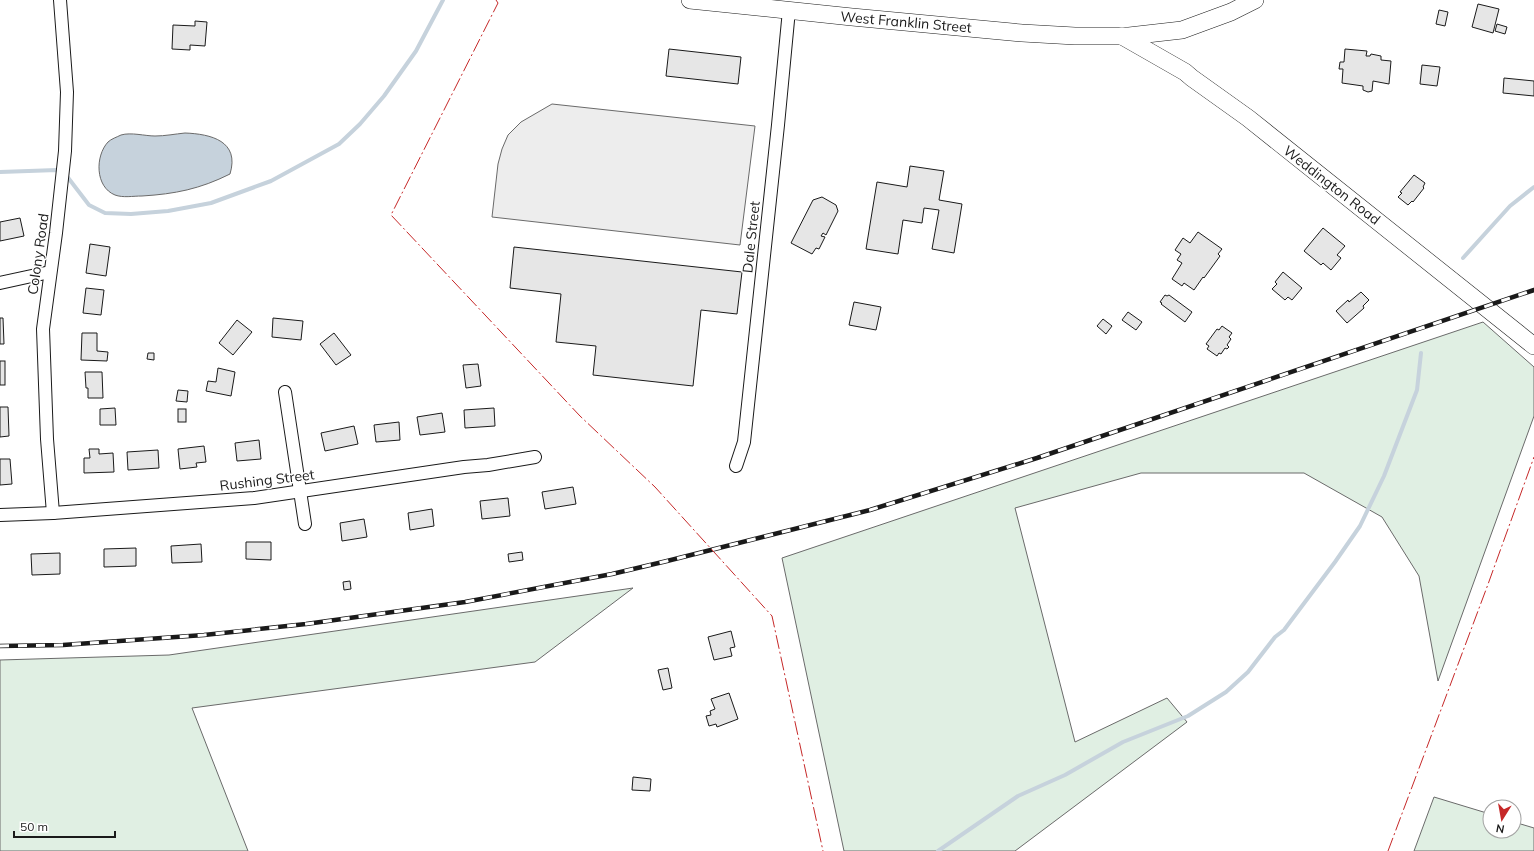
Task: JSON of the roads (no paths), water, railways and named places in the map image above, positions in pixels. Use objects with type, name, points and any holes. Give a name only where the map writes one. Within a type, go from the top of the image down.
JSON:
[{"type":"main road","name":"West Franklin Street","points":[[690,0],[1022,33],[1075,36],[1122,36],[1182,30],[1231,12],[1255,0]]},
{"type":"main road","name":"Weddington Road","points":[[1122,36],[1185,72],[1248,118],[1534,346]]},
{"type":"street","name":"Colony Road","points":[[53,513],[47,439],[43,329],[65,151],[68,92],[60,0]]},
{"type":"street","name":"Dale Street","points":[[736,466],[744,442],[789,10]]},
{"type":"street","points":[[0,283],[50,272]]},
{"type":"street","points":[[284,392],[305,524]]},
{"type":"street","name":"Rushing Street","points":[[0,515],[53,513],[254,498],[535,457]]},
{"type":"waterway","points":[[0,172],[57,170],[66,175],[89,205],[105,213],[131,214],[168,211],[211,203],[271,181],[339,144],[360,124],[384,96],[416,51],[443,0]]},
{"type":"waterway","points":[[1463,258],[1510,206],[1534,187]]},
{"type":"waterway","points":[[938,851],[1018,796],[1065,775],[1123,742],[1188,716],[1226,692],[1248,672],[1275,637],[1284,630],[1360,526],[1384,476],[1417,390],[1421,353]]},
{"type":"railway","points":[[0,646],[63,645],[204,635],[306,624],[465,602],[612,574],[870,510],[1037,458],[1534,290]]}]
